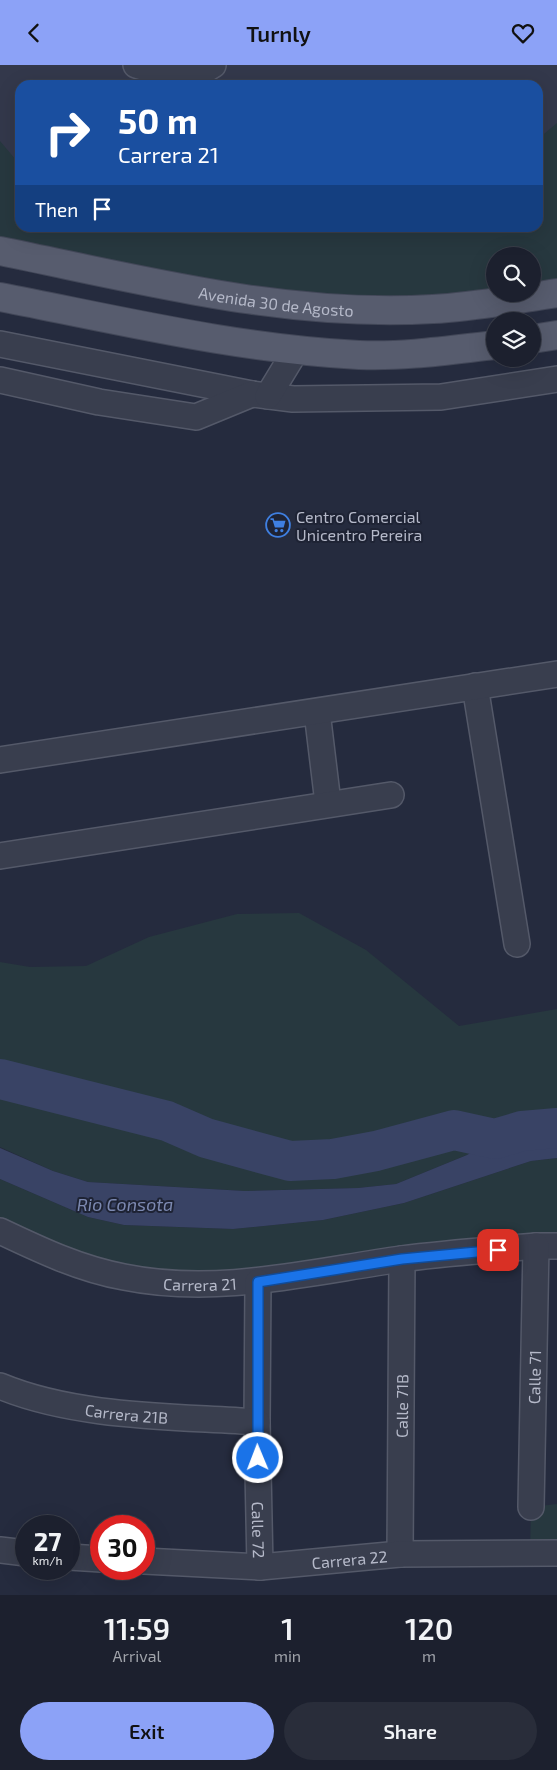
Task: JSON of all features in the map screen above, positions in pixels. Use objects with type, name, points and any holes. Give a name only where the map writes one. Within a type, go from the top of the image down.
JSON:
[{"type":"main road","name":"Avenida 30 de Agosto","points":[[0,251],[234,298],[298,305],[367,309],[433,309],[557,293]]},
{"type":"main road","points":[[0,297],[227,342],[296,349],[360,355],[486,346]]},
{"type":"main road","points":[[541,338],[557,335]]},
{"type":"street","points":[[136,65],[185,77],[202,73],[213,65]]},
{"type":"street","points":[[0,344],[260,395],[293,399],[441,397],[557,379]]},
{"type":"street","points":[[0,379],[99,402],[196,417],[260,395],[296,349]]},
{"type":"street","points":[[0,760],[475,687],[556,678]]},
{"type":"street","points":[[475,687],[517,944]]},
{"type":"street","points":[[317,712],[328,803]]},
{"type":"street","points":[[0,856],[328,803],[391,795]]},
{"type":"street","name":"Carrera 21","points":[[0,1231],[64,1260],[125,1278],[201,1286],[258,1282],[402,1259],[547,1246]]},
{"type":"street","name":"Calle 71","points":[[531,1507],[547,1246]]},
{"type":"street","name":"Calle 71B","points":[[400,1554],[402,1259]]},
{"type":"street","name":"Calle 72","points":[[258,1282],[257,1422],[260,1567]]},
{"type":"street","name":"Carrera 21B","points":[[0,1385],[20,1394],[71,1407],[257,1422]]},
{"type":"street","points":[[0,1550],[15,1552]]},
{"type":"street","name":"Carrera 22","points":[[155,1562],[260,1567],[400,1554],[557,1553]]},
{"type":"shaded area","points":[[0,65],[557,65],[557,293],[541,295],[541,247],[486,247],[487,302],[433,309],[367,309],[298,305],[234,298],[0,251]]},
{"type":"shaded area","points":[[557,123],[557,293],[541,294],[541,247],[486,247],[486,299],[367,309],[0,251],[0,141],[15,159],[15,232],[543,232],[543,135]]},
{"type":"shaded area","points":[[299,913],[366,950],[459,1026],[557,1009],[557,1129],[495,1139],[467,1155],[396,1184],[358,1188],[245,1191],[88,1182],[53,1171],[0,1147],[0,962],[30,967],[86,966],[149,937],[237,914]]},
{"type":"shaded area","points":[[557,1158],[557,1246],[125,1278],[0,1231],[0,1179],[88,1217],[124,1225],[233,1229],[323,1220],[404,1203],[531,1161]]},
{"type":"shaded area","points":[[557,1504],[557,1553],[530,1553],[531,1507]]},
{"type":"water","name":"Rio Consota","points":[[557,1129],[557,1158],[531,1161],[404,1203],[323,1220],[233,1229],[124,1225],[88,1217],[0,1179],[0,1148],[53,1171],[88,1182],[245,1191],[358,1188],[396,1184],[467,1155],[495,1139],[522,1131]]},
{"type":"waterway","points":[[0,1079],[167,1121],[206,1138],[290,1161],[333,1159],[376,1151],[454,1130],[495,1139],[522,1131],[557,1128]]},
{"type":"place","name":"Centro Comercial Unicentro Pereira","points":[[278,525]]},
{"type":"route","points":[[258,1458],[258,1282],[402,1259],[498,1250]]}]
